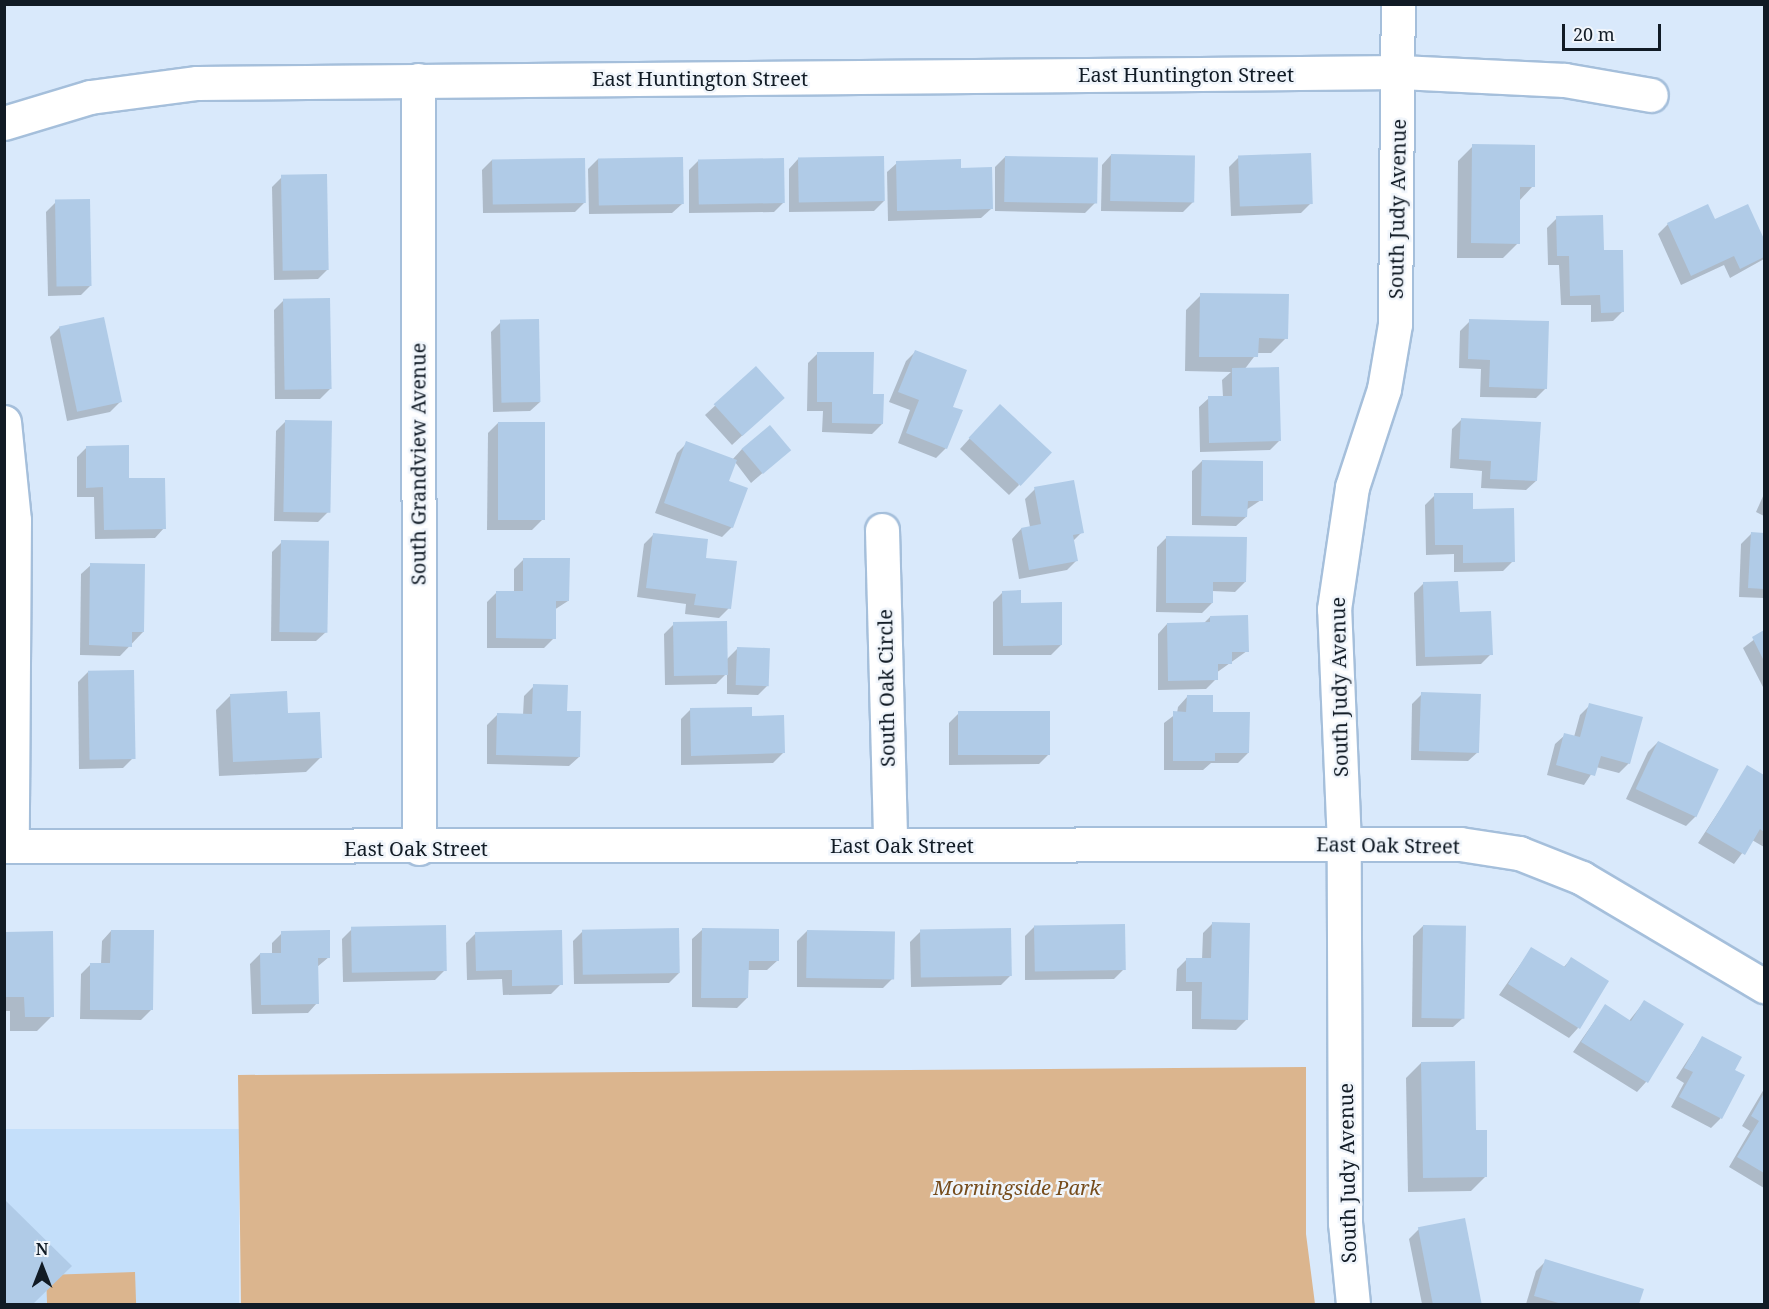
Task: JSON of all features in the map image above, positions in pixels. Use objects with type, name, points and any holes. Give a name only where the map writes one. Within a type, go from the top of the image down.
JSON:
[{"type":"street","name":"South Judy Avenue","points":[[1353,1305],[1345,1223],[1344,844],[1334,609],[1352,487],[1384,389],[1395,324],[1400,72],[1398,4]]},
{"type":"street","name":"East Huntington Street","points":[[4,123],[90,98],[197,82],[1400,72],[1565,80],[1651,95]]},
{"type":"street","name":"South Grandview Avenue","points":[[418,80],[419,848]]},
{"type":"street","points":[[4,423],[14,520],[8,846]]},
{"type":"street","name":"South Oak Circle","points":[[882,530],[890,844]]},
{"type":"street","name":"East Oak Street","points":[[8,846],[419,848],[890,844],[1460,844],[1519,853],[1582,878],[1764,986]]},
{"type":"shaded area","points":[[5,1129],[239,1129],[239,1304],[5,1304]]},
{"type":"green space","name":"Morningside Park","points":[[1306,1067],[1306,1234],[1315,1304],[241,1304],[238,1075]]},
{"type":"green space","points":[[135,1272],[136,1304],[47,1304],[46,1275]]},
{"type":"building","points":[[1472,144],[1535,145],[1535,187],[1520,187],[1520,244],[1471,243]]},
{"type":"building","points":[[1311,153],[1313,204],[1240,207],[1238,156]]},
{"type":"building","points":[[1111,154],[1195,155],[1194,202],[1110,201]]},
{"type":"building","points":[[884,156],[885,201],[799,202],[798,158]]},
{"type":"building","points":[[1005,156],[1098,158],[1097,204],[1004,202]]},
{"type":"building","points":[[683,157],[684,204],[599,205],[598,158]]},
{"type":"building","points":[[585,158],[586,203],[493,205],[492,160]]},
{"type":"building","points":[[784,158],[785,203],[699,204],[698,160]]},
{"type":"building","points":[[961,159],[961,168],[992,167],[993,209],[897,211],[896,161]]},
{"type":"building","points":[[327,174],[329,270],[283,271],[281,175]]},
{"type":"building","points":[[90,199],[92,286],[57,287],[55,200]]},
{"type":"building","points":[[1708,204],[1715,219],[1748,204],[1764,239],[1764,257],[1740,269],[1734,256],[1691,276],[1667,223]]},
{"type":"building","points":[[1603,215],[1604,250],[1623,250],[1624,312],[1601,313],[1600,295],[1570,296],[1569,256],[1557,256],[1556,216]]},
{"type":"building","points":[[1200,293],[1289,294],[1288,339],[1259,338],[1258,357],[1199,357]]},
{"type":"building","points":[[330,298],[332,389],[285,390],[283,299]]},
{"type":"building","points":[[104,317],[122,402],[77,412],[59,327]]},
{"type":"building","points":[[539,319],[540,402],[501,403],[500,320]]},
{"type":"building","points":[[1469,319],[1549,321],[1547,389],[1489,387],[1490,360],[1468,359]]},
{"type":"building","points":[[915,350],[967,370],[953,407],[963,410],[947,449],[906,433],[919,400],[898,392]]},
{"type":"building","points":[[817,352],[874,352],[873,394],[884,394],[883,424],[832,423],[832,402],[817,402]]},
{"type":"building","points":[[756,366],[785,398],[742,436],[714,404]]},
{"type":"building","points":[[1279,367],[1281,441],[1209,443],[1208,396],[1232,396],[1232,368]]},
{"type":"building","points":[[1000,404],[1052,452],[1021,486],[969,438]]},
{"type":"building","points":[[1461,418],[1541,422],[1537,481],[1490,479],[1491,461],[1459,459]]},
{"type":"building","points":[[285,420],[332,421],[330,513],[283,512]]},
{"type":"building","points":[[498,422],[545,422],[545,520],[498,520]]},
{"type":"building","points":[[770,425],[791,450],[763,474],[742,449]]},
{"type":"building","points":[[686,441],[737,460],[729,481],[748,488],[733,528],[664,503]]},
{"type":"building","points":[[129,445],[129,478],[165,478],[166,529],[104,530],[103,487],[86,488],[86,446]]},
{"type":"building","points":[[1202,460],[1263,461],[1263,501],[1248,501],[1247,517],[1201,516]]},
{"type":"building","points":[[1074,480],[1084,533],[1073,535],[1078,561],[1029,570],[1021,528],[1041,524],[1034,487]]},
{"type":"building","points":[[1434,493],[1473,493],[1473,509],[1514,508],[1515,562],[1463,563],[1463,545],[1435,545]]},
{"type":"building","points":[[1751,532],[1764,533],[1764,589],[1748,588]]},
{"type":"building","points":[[653,533],[708,539],[706,558],[737,561],[731,609],[694,605],[696,594],[646,588]]},
{"type":"building","points":[[1166,536],[1247,537],[1246,582],[1213,582],[1213,603],[1166,603]]},
{"type":"building","points":[[281,540],[329,541],[327,633],[279,632]]},
{"type":"building","points":[[523,558],[570,558],[569,601],[556,601],[556,639],[496,638],[496,591],[523,591]]},
{"type":"building","points":[[90,563],[145,564],[144,632],[132,632],[132,647],[89,645]]},
{"type":"building","points":[[1458,581],[1460,612],[1491,611],[1493,655],[1425,657],[1423,582]]},
{"type":"building","points":[[1021,590],[1021,603],[1062,602],[1062,645],[1003,646],[1002,591]]},
{"type":"building","points":[[1248,615],[1249,652],[1232,652],[1232,664],[1218,664],[1218,680],[1168,681],[1167,623],[1210,622],[1210,616]]},
{"type":"building","points":[[727,621],[728,675],[674,676],[673,622]]},
{"type":"building","points":[[1764,630],[1764,661],[1752,637]]},
{"type":"building","points":[[737,647],[770,648],[769,686],[736,685]]},
{"type":"building","points":[[134,670],[136,759],[90,760],[88,671]]},
{"type":"building","points":[[533,684],[568,685],[567,711],[581,711],[580,757],[496,755],[497,713],[532,714]]},
{"type":"building","points":[[287,691],[288,713],[320,712],[322,758],[233,762],[230,694]]},
{"type":"building","points":[[1421,692],[1481,694],[1479,753],[1419,751]]},
{"type":"building","points":[[1187,695],[1213,695],[1213,712],[1250,712],[1249,753],[1215,753],[1215,761],[1173,761],[1173,711],[1186,712]]},
{"type":"building","points":[[1589,703],[1643,717],[1630,764],[1601,756],[1595,776],[1556,765],[1564,733],[1580,737]]},
{"type":"building","points":[[752,707],[752,716],[784,715],[785,753],[691,756],[690,708]]},
{"type":"building","points":[[958,711],[1050,711],[1050,755],[958,755]]},
{"type":"building","points":[[1658,741],[1719,769],[1696,817],[1636,789]]},
{"type":"building","points":[[1747,765],[1764,775],[1764,832],[1760,829],[1745,855],[1706,832]]},
{"type":"building","points":[[1212,922],[1250,923],[1248,1020],[1201,1019],[1202,982],[1186,982],[1186,958],[1211,958]]},
{"type":"building","points":[[1125,924],[1126,970],[1035,972],[1034,926]]},
{"type":"building","points":[[446,925],[447,971],[352,973],[351,927]]},
{"type":"building","points":[[1423,925],[1466,926],[1464,1019],[1421,1018]]},
{"type":"building","points":[[679,928],[680,973],[583,975],[582,930]]},
{"type":"building","points":[[702,928],[779,929],[779,961],[749,961],[748,998],[701,998]]},
{"type":"building","points":[[1011,928],[1012,976],[921,978],[920,930]]},
{"type":"building","points":[[111,930],[154,930],[153,1010],[90,1010],[90,963],[110,963]]},
{"type":"building","points":[[330,930],[330,958],[318,958],[319,1004],[261,1005],[260,953],[281,953],[281,931]]},
{"type":"building","points":[[562,930],[563,985],[512,986],[512,970],[476,971],[475,932]]},
{"type":"building","points":[[807,930],[895,932],[894,980],[806,978]]},
{"type":"building","points":[[53,931],[54,1017],[25,1017],[24,997],[6,997],[6,932]]},
{"type":"building","points":[[1531,947],[1565,967],[1571,957],[1609,981],[1580,1029],[1508,984]]},
{"type":"building","points":[[1644,1000],[1684,1024],[1648,1083],[1581,1042],[1605,1004],[1631,1021]]},
{"type":"building","points":[[1702,1036],[1742,1057],[1735,1070],[1745,1075],[1722,1119],[1679,1097],[1693,1072],[1684,1068]]},
{"type":"building","points":[[1475,1061],[1476,1130],[1487,1130],[1487,1177],[1423,1178],[1421,1062]]},
{"type":"building","points":[[1764,1093],[1764,1173],[1737,1157],[1759,1121],[1751,1116]]},
{"type":"building","points":[[4,1199],[72,1266],[33,1304],[4,1304]]},
{"type":"building","points":[[1465,1218],[1482,1304],[1433,1304],[1418,1227]]},
{"type":"building","points":[[1545,1259],[1644,1289],[1639,1304],[1562,1304],[1534,1296]]}]
